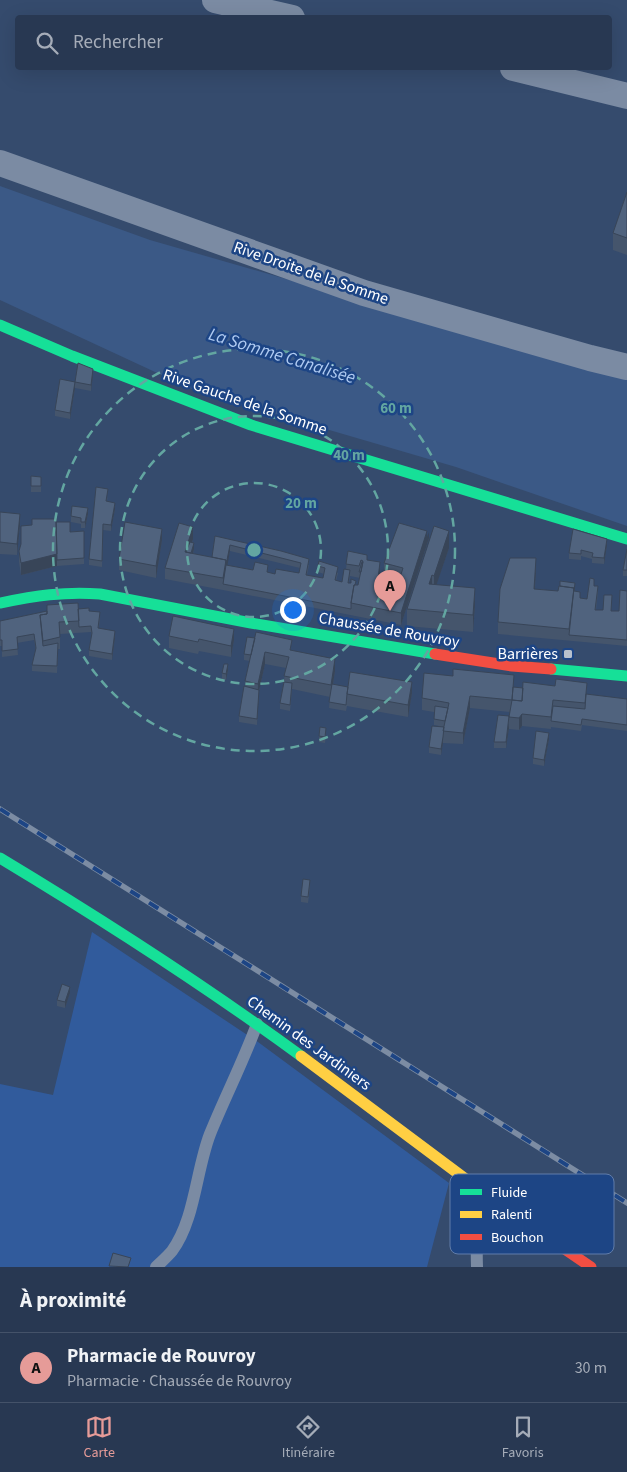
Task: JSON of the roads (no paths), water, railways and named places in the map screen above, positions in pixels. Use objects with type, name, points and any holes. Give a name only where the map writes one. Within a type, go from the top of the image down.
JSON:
[{"type":"street","points":[[215,0],[279,15]]},
{"type":"street","points":[[521,70],[627,96]]},
{"type":"street","name":"Rive Droite de la Somme","points":[[0,163],[364,293],[627,367]]},
{"type":"street","name":"Rive Gauche de la Somme","points":[[0,326],[72,356],[251,424],[627,539]]},
{"type":"street","name":"Chaussée de Rouvroy","points":[[0,603],[36,595],[77,592],[100,594],[251,623],[459,658],[512,666],[627,676]]},
{"type":"street","name":"Chemin des Jardiniers","points":[[0,858],[92,914],[257,1024],[459,1174]]},
{"type":"street","name":"Chemin des Jardiniers","points":[[570,1254],[591,1267]]},
{"type":"lane","points":[[156,1267],[172,1251],[180,1237],[189,1213],[210,1135],[243,1061],[257,1024]]},
{"type":"lane","points":[[476,1254],[477,1267]]},
{"type":"lane","points":[[563,1267],[566,1254]]},
{"type":"water","name":"La Somme Canalisée","points":[[0,186],[150,240],[627,377],[627,526],[456,467],[196,391],[0,300]]},
{"type":"railway","points":[[0,809],[581,1174]]},
{"type":"railway","points":[[614,1195],[627,1203]]},
{"type":"place","name":"Pharmacie de Rouvroy","points":[[390,611]]},
{"type":"place","name":"Barrières","points":[[568,654]]}]
